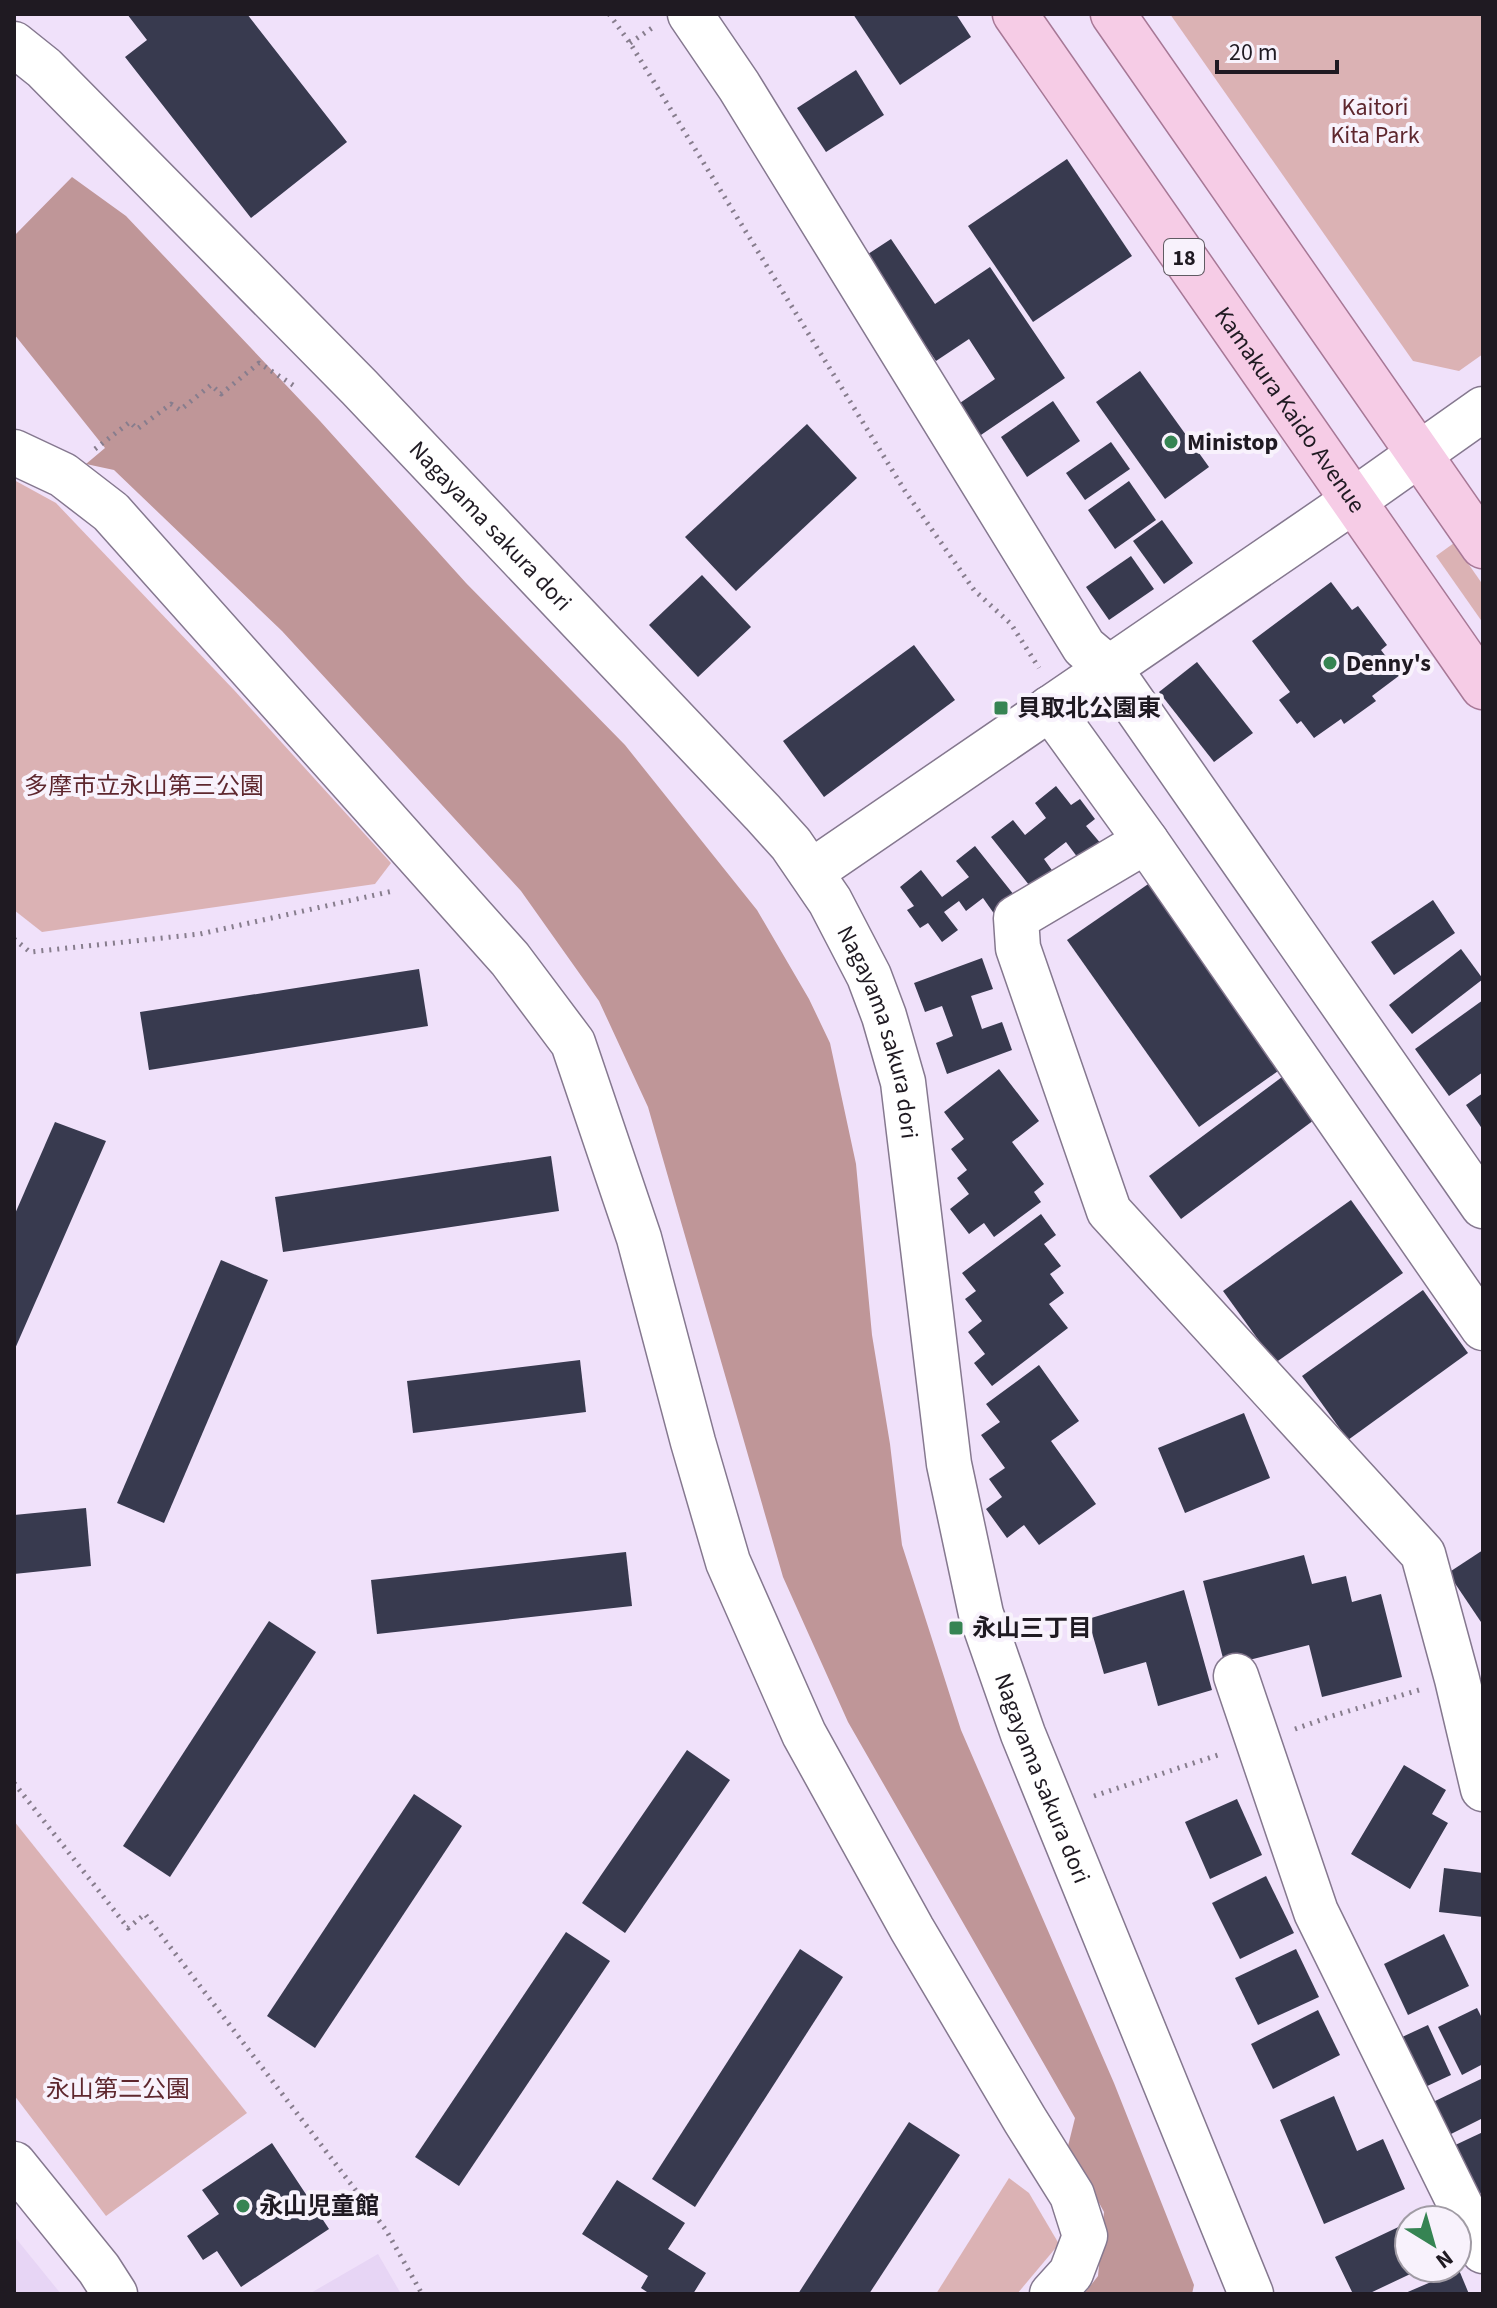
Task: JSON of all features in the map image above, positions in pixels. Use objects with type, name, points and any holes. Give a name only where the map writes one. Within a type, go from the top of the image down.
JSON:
[{"type":"main road","name":"Kamakura Kaido Avenue","points":[[1015,14],[1483,687]]},
{"type":"main road","points":[[1113,14],[1483,546]]},
{"type":"street","points":[[671,21],[739,86],[1084,647],[1109,668],[1483,1206]]},
{"type":"street","name":"Nagayama sakura dori","points":[[14,44],[44,68],[359,387],[763,813],[811,872],[830,901],[869,976],[903,1082],[949,1464],[981,1614],[1023,1734],[1251,2294]]},
{"type":"street","points":[[811,872],[1047,692],[1109,668],[1483,409]]},
{"type":"street","points":[[14,452],[63,475],[111,512],[510,959],[573,1043],[639,1238],[728,1562],[804,1734],[912,1929],[1072,2195],[1085,2236],[1071,2273],[1052,2294]]},
{"type":"street","points":[[1047,692],[1146,841],[1483,1328]]},
{"type":"street","points":[[1146,841],[1016,918],[1018,948],[1109,1211],[1423,1554],[1470,1678],[1483,1789]]},
{"type":"street","points":[[1236,1676],[1316,1912],[1483,2251]]},
{"type":"street","points":[[14,2164],[99,2269],[115,2294]]},
{"type":"path","points":[[610,14],[905,491],[974,590],[1011,624],[1047,692]]},
{"type":"path","points":[[630,43],[671,21]]},
{"type":"path","points":[[63,475],[130,422],[137,429],[171,404],[180,410],[211,385],[221,394],[259,363],[318,401],[359,387]]},
{"type":"path","points":[[14,939],[30,952],[200,934],[397,890],[435,876]]},
{"type":"path","points":[[1332,1716],[1470,1678]]},
{"type":"path","points":[[1055,1809],[1226,1752]]},
{"type":"path","points":[[14,1783],[128,1928],[145,1914],[386,2230],[422,2294]]},
{"type":"shaded area","points":[[72,177],[126,216],[320,421],[466,583],[625,745],[757,910],[809,999],[830,1043],[856,1164],[872,1335],[890,1444],[902,1545],[961,1730],[1114,2083],[1194,2285],[1192,2294],[1084,2294],[1098,2276],[1104,2212],[1068,2146],[1075,2118],[848,1722],[783,1577],[648,1107],[599,1001],[521,891],[282,631],[114,470],[86,464],[105,448],[14,334],[14,236]]},
{"type":"shaded area","points":[[14,2236],[61,2294],[14,2294]]},
{"type":"shaded area","points":[[378,2254],[401,2294],[309,2294]]},
{"type":"green space","name":"Kaitori Kita Park","points":[[1170,14],[1483,14],[1483,354],[1459,371],[1413,361]]},
{"type":"green space","name":"多摩市立永山第三公園","points":[[14,480],[56,503],[234,690],[391,863],[375,884],[42,932],[14,910]]},
{"type":"green space","points":[[1454,543],[1483,585],[1483,623],[1436,556]]},
{"type":"green space","name":"永山第二公園","points":[[14,1821],[247,2113],[106,2216],[14,2095]]},
{"type":"green space","points":[[1009,2178],[1029,2193],[1059,2244],[1017,2294],[936,2294]]},
{"type":"building","points":[[127,14],[247,14],[347,142],[251,218],[125,57],[147,40]]},
{"type":"building","points":[[853,14],[956,14],[971,37],[900,85]]},
{"type":"building","points":[[856,70],[884,115],[826,152],[797,108]]},
{"type":"building","points":[[1067,159],[1132,256],[1033,322],[968,226]]},
{"type":"building","points":[[891,239],[935,304],[990,267],[1065,378],[978,437],[957,405],[995,379],[969,339],[936,361],[865,256]]},
{"type":"building","points":[[1140,371],[1209,467],[1165,499],[1096,402]]},
{"type":"building","points":[[1053,401],[1080,441],[1027,477],[1001,437]]},
{"type":"building","points":[[807,424],[857,478],[736,591],[685,537]]},
{"type":"building","points":[[1111,442],[1130,469],[1085,500],[1066,473]]},
{"type":"building","points":[[1129,481],[1156,520],[1115,549],[1088,510]]},
{"type":"building","points":[[1162,520],[1193,563],[1164,584],[1133,541]]},
{"type":"building","points":[[1131,556],[1154,589],[1109,620],[1086,587]]},
{"type":"building","points":[[702,575],[751,627],[698,677],[649,625]]},
{"type":"building","name":"Denny's","points":[[1331,582],[1352,610],[1358,606],[1387,645],[1381,650],[1400,675],[1372,696],[1376,701],[1344,724],[1341,719],[1314,738],[1301,721],[1297,724],[1279,700],[1290,692],[1252,641]]},
{"type":"building","points":[[914,645],[955,700],[824,797],[783,741]]},
{"type":"building","points":[[1197,662],[1253,733],[1214,762],[1159,692]]},
{"type":"building","points":[[1056,786],[1071,805],[1080,799],[1095,819],[1086,826],[1102,845],[1081,862],[1066,842],[1044,859],[1054,873],[1033,890],[991,837],[1013,820],[1025,835],[1046,818],[1035,803]]},
{"type":"building","points":[[975,846],[1018,900],[995,915],[983,898],[966,911],[959,901],[944,912],[958,930],[942,942],[928,923],[920,928],[907,910],[914,906],[900,887],[921,870],[942,897],[969,877],[956,861]]},
{"type":"building","points":[[1157,878],[1288,1064],[1199,1127],[1067,940]]},
{"type":"building","points":[[1433,900],[1455,933],[1394,975],[1371,942]]},
{"type":"building","points":[[1461,949],[1483,979],[1412,1034],[1389,1005]]},
{"type":"building","points":[[982,958],[993,989],[971,996],[982,1029],[1002,1022],[1012,1050],[947,1074],[936,1043],[953,1036],[942,1006],[925,1012],[914,983]]},
{"type":"building","points":[[419,969],[428,1026],[149,1070],[140,1012]]},
{"type":"building","points":[[1483,1000],[1483,1072],[1449,1096],[1415,1049]]},
{"type":"building","points":[[999,1069],[1039,1121],[1012,1142],[1044,1184],[1034,1192],[1041,1202],[994,1237],[984,1223],[969,1234],[950,1209],[969,1194],[957,1178],[967,1170],[951,1149],[964,1139],[944,1112]]},
{"type":"building","points":[[1282,1077],[1314,1120],[1181,1219],[1149,1176]]},
{"type":"building","points":[[1483,1093],[1483,1130],[1466,1105]]},
{"type":"building","points":[[55,1122],[106,1141],[14,1351],[14,1216]]},
{"type":"building","points":[[551,1156],[559,1211],[283,1252],[275,1197]]},
{"type":"building","points":[[1351,1200],[1403,1273],[1275,1363],[1223,1291]]},
{"type":"building","points":[[1041,1214],[1056,1235],[1044,1244],[1061,1266],[1050,1274],[1064,1293],[1049,1304],[1068,1328],[992,1386],[974,1363],[985,1354],[968,1332],[982,1321],[965,1299],[976,1291],[962,1273]]},
{"type":"building","points":[[221,1260],[268,1280],[164,1523],[117,1503]]},
{"type":"building","points":[[1423,1290],[1468,1353],[1348,1440],[1302,1376]]},
{"type":"building","points":[[580,1360],[586,1412],[413,1433],[407,1381]]},
{"type":"building","points":[[1039,1365],[1079,1421],[1051,1441],[1096,1504],[1039,1545],[1024,1525],[1007,1538],[986,1509],[1002,1497],[989,1479],[1005,1468],[981,1435],[1000,1422],[986,1404]]},
{"type":"building","points":[[1244,1413],[1270,1478],[1185,1513],[1158,1448]]},
{"type":"building","points":[[86,1508],[91,1566],[14,1574],[14,1515]]},
{"type":"building","points":[[1483,1550],[1483,1625],[1448,1573]]},
{"type":"building","points":[[626,1552],[632,1606],[377,1634],[371,1580]]},
{"type":"building","points":[[1304,1555],[1312,1584],[1346,1576],[1352,1602],[1381,1594],[1402,1677],[1322,1697],[1309,1645],[1225,1666],[1203,1581]]},
{"type":"building","points":[[1184,1590],[1212,1690],[1158,1706],[1146,1662],[1104,1674],[1088,1619]]},
{"type":"building","points":[[269,1621],[316,1652],[170,1877],[123,1846]]},
{"type":"building","points":[[687,1750],[730,1780],[625,1933],[582,1903]]},
{"type":"building","points":[[1404,1765],[1446,1790],[1432,1814],[1448,1823],[1410,1889],[1351,1854]]},
{"type":"building","points":[[414,1794],[462,1826],[315,2048],[267,2016]]},
{"type":"building","points":[[1237,1799],[1262,1855],[1210,1879],[1185,1822]]},
{"type":"building","points":[[1444,1868],[1483,1873],[1483,1917],[1439,1912]]},
{"type":"building","points":[[1266,1876],[1294,1933],[1240,1959],[1212,1903]]},
{"type":"building","points":[[566,1932],[610,1961],[459,2186],[415,2157]]},
{"type":"building","points":[[1444,1934],[1469,1986],[1408,2015],[1384,1964]]},
{"type":"building","points":[[800,1949],[843,1977],[695,2207],[652,2179]]},
{"type":"building","points":[[1296,1949],[1319,1997],[1258,2025],[1235,1978]]},
{"type":"building","points":[[1477,2008],[1483,2020],[1483,2064],[1462,2075],[1438,2027]]},
{"type":"building","points":[[1318,2010],[1340,2055],[1273,2089],[1251,2044]]},
{"type":"building","points":[[1428,2025],[1451,2075],[1423,2088],[1400,2038]]},
{"type":"building","points":[[1483,2078],[1483,2118],[1449,2135],[1433,2102]]},
{"type":"building","points":[[1334,2096],[1357,2151],[1383,2139],[1405,2189],[1324,2224],[1280,2120]]},
{"type":"building","points":[[909,2122],[960,2155],[869,2294],[798,2294]]},
{"type":"building","points":[[1483,2132],[1483,2192],[1475,2196],[1451,2147]]},
{"type":"building","points":[[272,2143],[329,2229],[241,2287],[217,2251],[203,2260],[187,2236],[219,2214],[202,2190]]},
{"type":"building","points":[[617,2180],[685,2223],[668,2249],[706,2273],[693,2294],[650,2294],[641,2288],[648,2276],[582,2234]]},
{"type":"building","points":[[1393,2230],[1393,2282],[1368,2294],[1353,2294],[1335,2257]]},
{"type":"building","points":[[1426,2284],[1465,2284],[1469,2294],[1403,2294]]},
{"type":"place","name":"Ministop","points":[[1171,442]]},
{"type":"place","name":"Denny's","points":[[1330,663]]},
{"type":"place","name":"貝取北公園東","points":[[1001,708]]},
{"type":"place","name":"永山三丁目","points":[[956,1628]]},
{"type":"place","name":"永山児童館","points":[[243,2206]]}]
